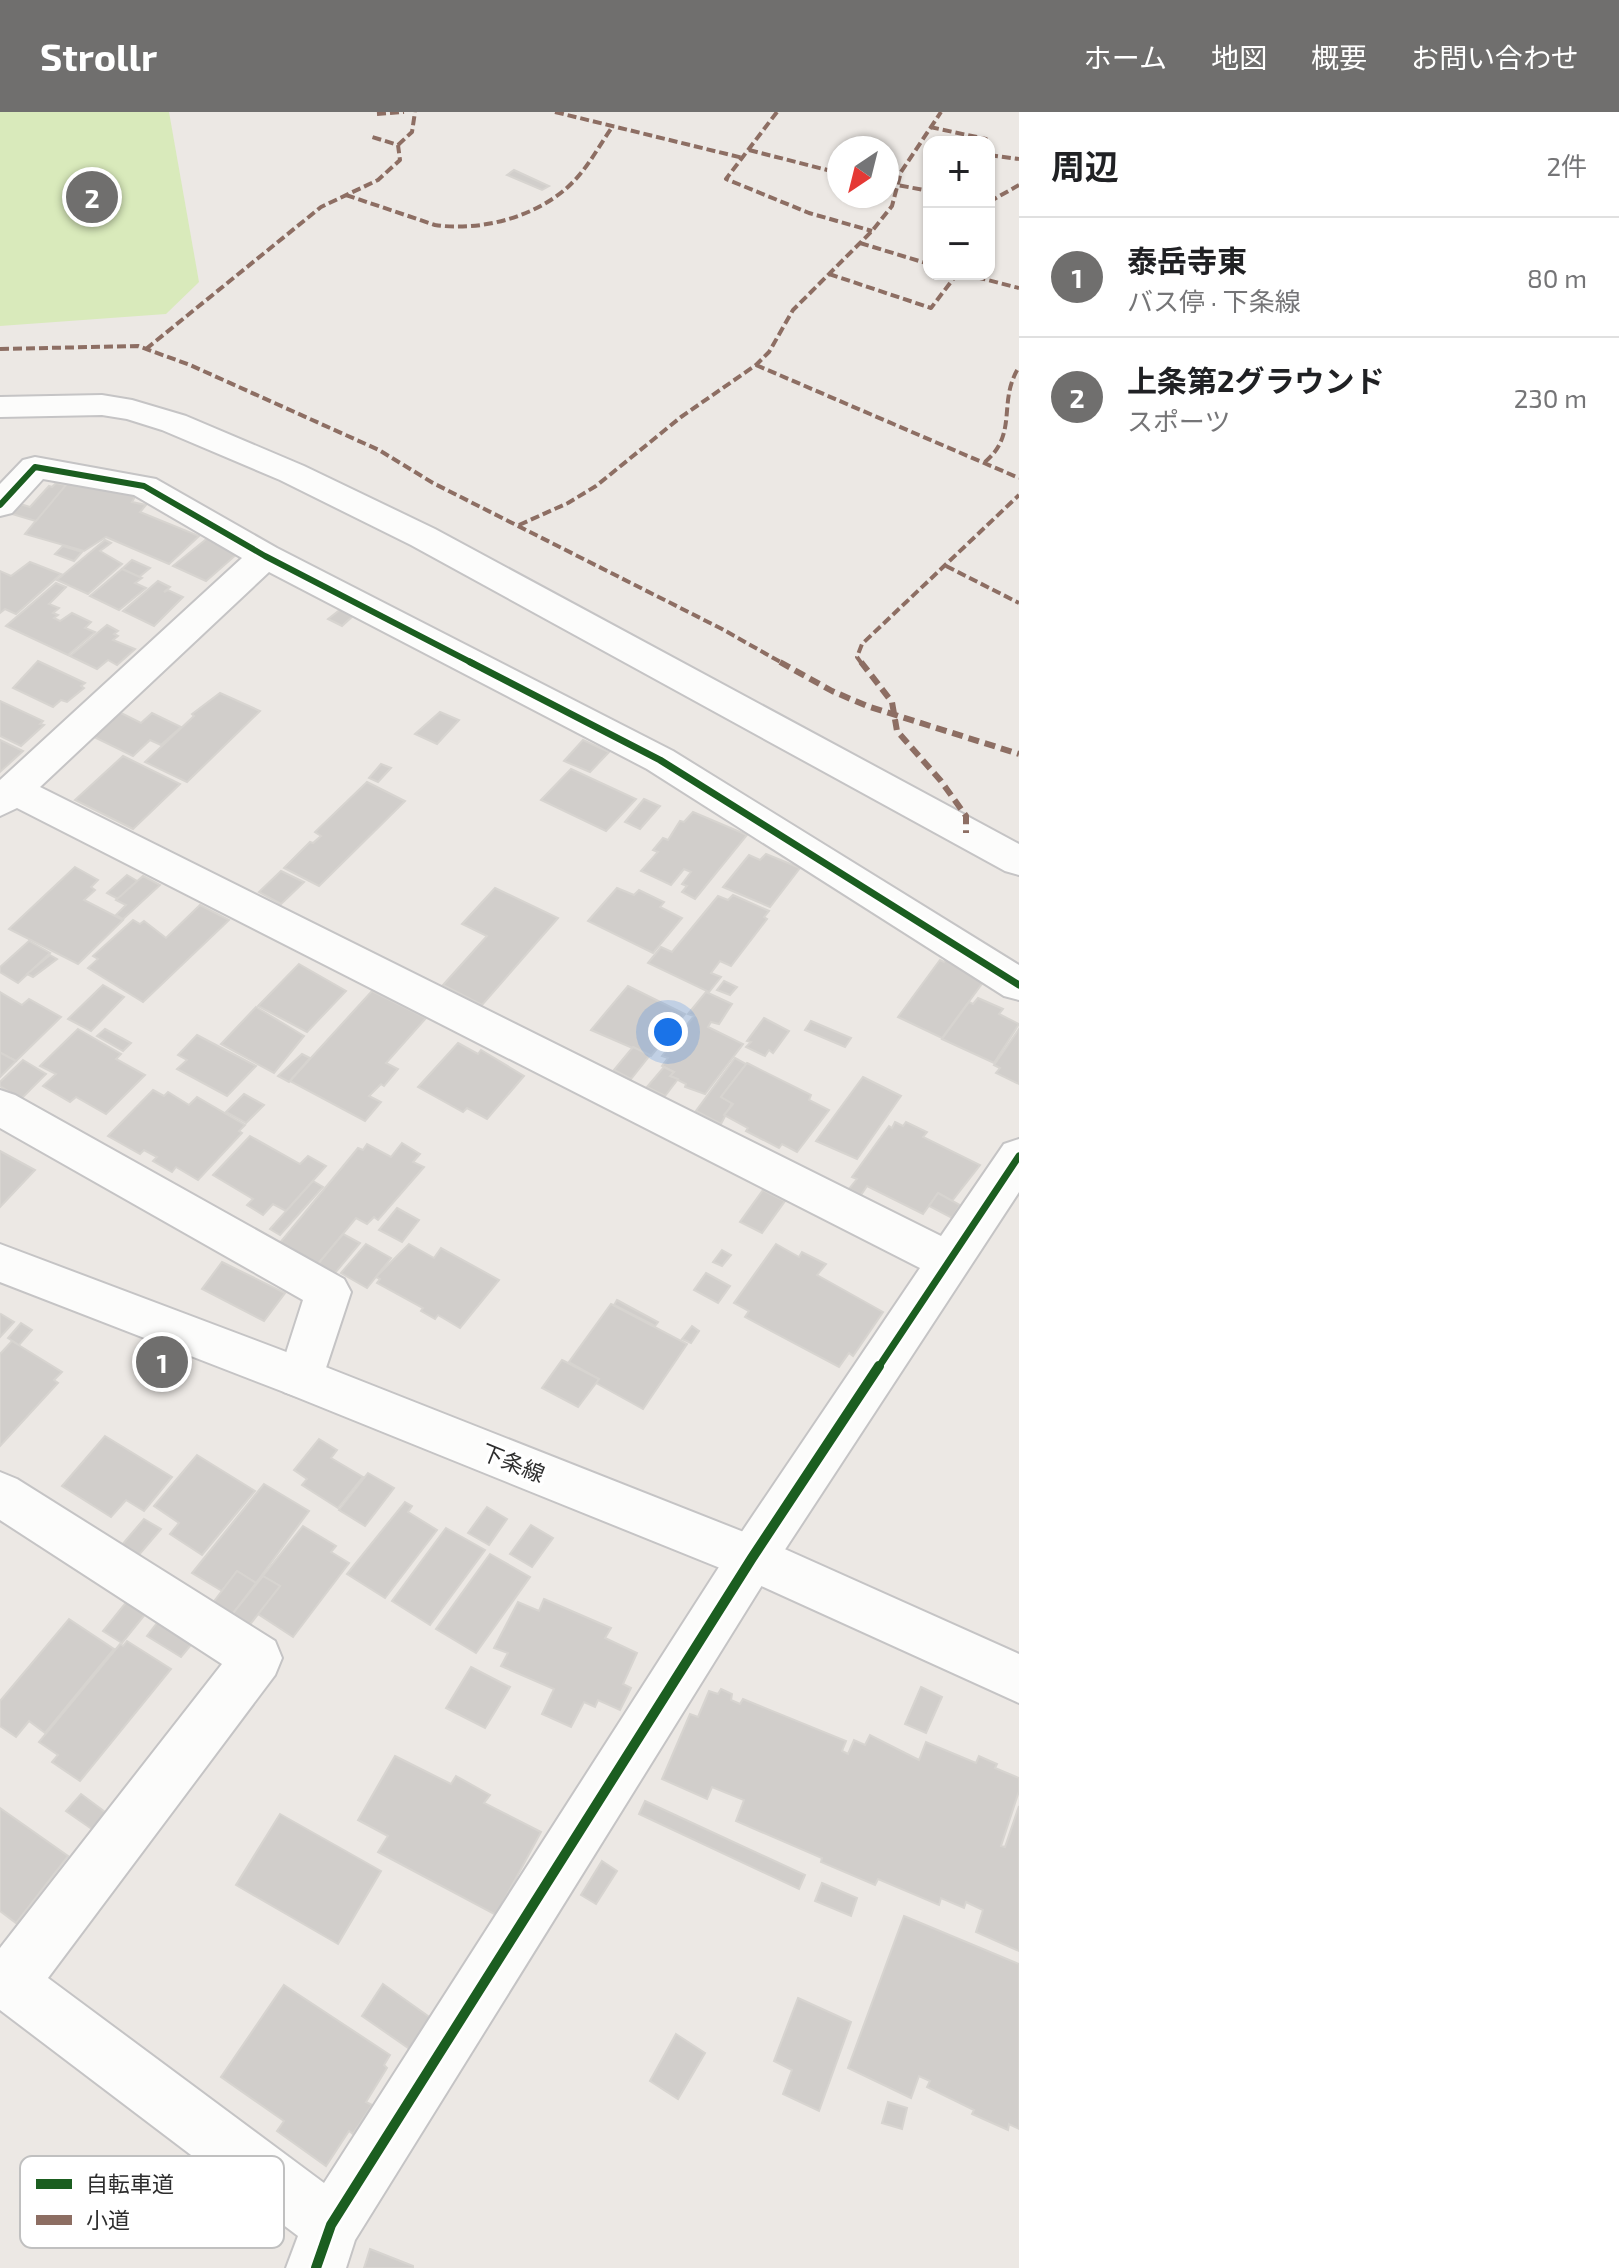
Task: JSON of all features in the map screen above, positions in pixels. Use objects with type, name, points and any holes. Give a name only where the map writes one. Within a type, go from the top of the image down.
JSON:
[{"type":"street","points":[[10,408],[102,405],[132,410],[174,423],[292,473],[423,537],[1019,861]]},
{"type":"street","points":[[0,505],[35,467],[144,486],[265,556],[660,760],[1019,985]]},
{"type":"street","points":[[265,556],[7,796],[949,1261]]},
{"type":"street","points":[[0,1107],[328,1292],[301,1378]]},
{"type":"street","points":[[284,2213],[323,2246],[752,1558],[1019,1156]]},
{"type":"street","name":"下条線","points":[[0,1263],[301,1378],[752,1558],[1019,1679]]},
{"type":"street","points":[[0,1494],[257,1658],[5,1980],[215,2156]]},
{"type":"green space","points":[[0,112],[169,112],[199,282],[166,314],[0,326]]},
{"type":"building","points":[[514,170],[549,186],[542,190],[507,175]]},
{"type":"building","points":[[69,480],[136,495],[132,502],[146,505],[140,512],[199,536],[169,564],[106,537],[84,551],[25,534]]},
{"type":"building","points":[[56,483],[66,485],[36,521],[12,514],[20,504],[30,507],[49,486]]},
{"type":"building","points":[[209,537],[237,554],[206,581],[173,566]]},
{"type":"building","points":[[105,540],[111,543],[100,551],[122,564],[88,594],[57,580]]},
{"type":"building","points":[[63,546],[82,552],[74,561],[55,554]]},
{"type":"building","points":[[132,560],[150,568],[139,577],[122,569]]},
{"type":"building","points":[[30,562],[61,574],[16,614],[5,609],[0,613],[0,571],[11,576]]},
{"type":"building","points":[[122,569],[142,578],[135,583],[146,588],[119,610],[90,596]]},
{"type":"building","points":[[158,581],[170,587],[164,592],[168,590],[183,597],[154,626],[123,611]]},
{"type":"building","points":[[56,583],[66,587],[49,604],[59,608],[53,613],[58,615],[54,618],[60,621],[72,613],[91,622],[85,628],[95,632],[68,655],[6,626]]},
{"type":"building","points":[[341,609],[354,615],[342,626],[328,619]]},
{"type":"building","points":[[107,625],[118,631],[114,634],[118,636],[113,640],[135,649],[117,665],[108,660],[97,669],[70,656]]},
{"type":"building","points":[[38,661],[85,683],[81,686],[84,688],[67,702],[61,700],[53,707],[13,688]]},
{"type":"building","points":[[220,693],[260,711],[187,782],[145,762],[194,716],[192,714]]},
{"type":"building","points":[[0,701],[43,721],[40,724],[44,725],[21,746],[0,736]]},
{"type":"building","points":[[119,712],[141,723],[152,713],[181,727],[161,745],[150,740],[133,756],[92,736]]},
{"type":"building","points":[[440,712],[459,720],[437,744],[415,734]]},
{"type":"building","points":[[0,740],[23,751],[0,772]]},
{"type":"building","points":[[583,740],[609,752],[590,772],[564,761]]},
{"type":"building","points":[[123,756],[180,784],[133,829],[75,800]]},
{"type":"building","points":[[381,764],[391,768],[378,782],[369,778]]},
{"type":"building","points":[[571,769],[636,799],[606,831],[541,800]]},
{"type":"building","points":[[367,782],[405,801],[319,886],[284,868],[310,842],[321,836],[315,832]]},
{"type":"building","points":[[644,799],[660,806],[640,829],[625,822]]},
{"type":"building","points":[[693,812],[747,835],[695,899],[682,892],[687,886],[682,884],[691,872],[684,869],[671,885],[641,871],[658,852],[653,850],[663,838],[668,840],[680,821],[684,822]]},
{"type":"building","points":[[766,854],[800,868],[770,907],[723,887],[749,855],[760,860]]},
{"type":"building","points":[[75,867],[98,880],[91,887],[95,890],[84,900],[123,920],[78,964],[9,929]]},
{"type":"building","points":[[281,871],[304,882],[281,904],[259,892]]},
{"type":"building","points":[[127,875],[137,881],[118,899],[107,893]]},
{"type":"building","points":[[143,876],[160,885],[123,919],[116,915],[126,905],[116,900]]},
{"type":"building","points":[[495,888],[558,918],[482,1005],[443,985],[487,936],[462,924]]},
{"type":"building","points":[[617,888],[634,895],[639,890],[664,902],[660,907],[682,918],[653,953],[588,921]]},
{"type":"building","points":[[733,895],[769,911],[764,917],[767,919],[731,966],[720,961],[711,973],[721,977],[709,992],[648,963],[661,947],[672,952],[718,896],[728,900]]},
{"type":"building","points":[[200,905],[229,920],[143,1002],[88,968],[98,959],[93,956],[133,920],[140,924],[144,921],[166,938]]},
{"type":"building","points":[[29,941],[50,953],[18,983],[0,972],[0,967]]},
{"type":"building","points":[[50,955],[57,959],[33,977],[27,974]]},
{"type":"building","points":[[947,958],[984,981],[942,1038],[898,1017],[940,960],[944,962]]},
{"type":"building","points":[[299,964],[346,991],[307,1032],[258,1006]]},
{"type":"building","points":[[724,981],[737,987],[730,995],[717,990]]},
{"type":"building","points":[[103,985],[124,997],[91,1031],[68,1019]]},
{"type":"building","points":[[628,986],[685,1014],[651,1056],[591,1030]]},
{"type":"building","points":[[372,991],[426,1018],[386,1063],[398,1069],[384,1086],[381,1084],[369,1096],[381,1102],[365,1121],[290,1081]]},
{"type":"building","points":[[0,992],[22,1005],[29,999],[61,1017],[16,1061],[0,1053]]},
{"type":"building","points":[[706,992],[732,1004],[719,1024],[711,1022],[708,1027],[743,1044],[705,1094],[685,1087],[686,1084],[670,1076],[674,1072],[662,1066],[668,1058],[662,1056],[694,1016],[688,1014]]},
{"type":"building","points":[[978,998],[1003,1009],[999,1014],[1019,1024],[994,1063],[942,1039],[969,1002],[973,1004]]},
{"type":"building","points":[[256,1007],[304,1036],[274,1073],[221,1044]]},
{"type":"building","points":[[764,1018],[789,1031],[773,1053],[769,1050],[765,1056],[746,1047]]},
{"type":"building","points":[[811,1021],[851,1038],[845,1047],[805,1030]]},
{"type":"building","points":[[78,1029],[121,1054],[116,1059],[145,1075],[106,1114],[76,1097],[70,1102],[43,1086],[56,1074],[40,1066]]},
{"type":"building","points":[[105,1029],[131,1043],[123,1051],[97,1036]]},
{"type":"building","points":[[1019,1029],[1019,1084],[996,1073],[1000,1068],[994,1065]]},
{"type":"building","points":[[197,1035],[256,1066],[227,1096],[177,1069],[187,1060],[178,1055]]},
{"type":"building","points":[[458,1043],[478,1054],[481,1050],[524,1076],[487,1119],[467,1108],[463,1112],[418,1087]]},
{"type":"building","points":[[633,1047],[650,1055],[631,1079],[614,1070]]},
{"type":"building","points":[[0,1053],[16,1061],[0,1077]]},
{"type":"building","points":[[302,1054],[310,1058],[289,1082],[278,1076]]},
{"type":"building","points":[[735,1058],[746,1064],[721,1097],[732,1103],[721,1124],[696,1111]]},
{"type":"building","points":[[23,1060],[46,1074],[21,1099],[0,1086],[0,1082]]},
{"type":"building","points":[[747,1063],[811,1095],[809,1100],[829,1110],[797,1152],[782,1144],[779,1148],[746,1131],[748,1128],[724,1115],[733,1104],[721,1097]]},
{"type":"building","points":[[664,1067],[674,1072],[670,1076],[678,1079],[665,1096],[647,1087]]},
{"type":"building","points":[[863,1077],[901,1096],[857,1159],[816,1141]]},
{"type":"building","points":[[153,1090],[164,1096],[168,1092],[189,1105],[197,1097],[245,1125],[239,1131],[242,1133],[198,1180],[176,1167],[172,1172],[153,1161],[157,1157],[144,1150],[140,1154],[108,1136]]},
{"type":"building","points":[[244,1094],[264,1105],[246,1123],[226,1112]]},
{"type":"building","points":[[895,1122],[903,1126],[906,1122],[927,1132],[923,1137],[980,1165],[952,1201],[938,1193],[923,1214],[867,1186],[861,1195],[849,1189],[857,1179],[852,1177]]},
{"type":"building","points":[[250,1136],[300,1164],[308,1156],[326,1166],[286,1211],[273,1204],[263,1215],[247,1205],[253,1199],[213,1175]]},
{"type":"building","points":[[402,1143],[420,1154],[413,1162],[424,1167],[378,1220],[374,1217],[367,1224],[356,1218],[317,1265],[279,1244],[358,1148],[363,1150],[367,1144],[391,1157]]},
{"type":"building","points":[[0,1151],[35,1170],[0,1207]]},
{"type":"building","points":[[313,1181],[323,1187],[280,1235],[270,1229]]},
{"type":"building","points":[[763,1190],[785,1201],[762,1233],[740,1222]]},
{"type":"building","points":[[938,1193],[960,1205],[952,1218],[929,1206]]},
{"type":"building","points":[[397,1208],[419,1220],[402,1242],[379,1230]]},
{"type":"building","points":[[343,1234],[360,1243],[335,1273],[318,1264]]},
{"type":"building","points":[[366,1244],[391,1258],[367,1288],[341,1273]]},
{"type":"building","points":[[409,1244],[434,1258],[441,1248],[499,1280],[460,1328],[438,1315],[435,1319],[421,1311],[423,1308],[377,1283],[380,1279],[376,1277]]},
{"type":"building","points":[[776,1244],[799,1257],[802,1252],[826,1264],[817,1275],[883,1312],[853,1356],[849,1353],[839,1367],[745,1317],[749,1311],[734,1303]]},
{"type":"building","points":[[722,1250],[731,1255],[722,1266],[713,1262]]},
{"type":"building","points":[[222,1262],[285,1293],[264,1321],[202,1289]]},
{"type":"building","points":[[706,1273],[730,1286],[718,1303],[694,1290]]},
{"type":"building","points":[[617,1300],[658,1322],[655,1326],[614,1305]]},
{"type":"building","points":[[611,1304],[687,1344],[643,1409],[596,1383],[599,1379],[569,1362]]},
{"type":"building","points":[[0,1315],[14,1322],[0,1337]]},
{"type":"building","points":[[21,1323],[32,1330],[19,1345],[8,1338]]},
{"type":"building","points":[[692,1326],[699,1331],[691,1343],[682,1339]]},
{"type":"building","points":[[12,1341],[62,1372],[54,1380],[58,1383],[0,1446],[0,1354]]},
{"type":"building","points":[[562,1360],[599,1379],[578,1407],[542,1388]]},
{"type":"building","points":[[105,1436],[172,1477],[144,1511],[126,1500],[111,1517],[62,1486]]},
{"type":"building","points":[[319,1439],[337,1450],[331,1458],[363,1477],[338,1508],[302,1485],[307,1479],[294,1470]]},
{"type":"building","points":[[197,1455],[255,1491],[202,1555],[170,1534],[179,1523],[154,1506]]},
{"type":"building","points":[[368,1473],[394,1488],[365,1526],[339,1510]]},
{"type":"building","points":[[264,1484],[309,1511],[256,1583],[237,1571],[222,1591],[192,1573]]},
{"type":"building","points":[[405,1502],[412,1506],[408,1512],[437,1530],[385,1598],[347,1574]]},
{"type":"building","points":[[487,1507],[507,1519],[489,1545],[468,1533]]},
{"type":"building","points":[[144,1519],[161,1529],[138,1556],[121,1546]]},
{"type":"building","points":[[531,1525],[553,1538],[532,1567],[510,1554]]},
{"type":"building","points":[[303,1526],[336,1546],[331,1552],[349,1563],[293,1637],[258,1614],[280,1586],[263,1576]]},
{"type":"building","points":[[446,1528],[485,1550],[430,1625],[392,1601]]},
{"type":"building","points":[[490,1554],[530,1577],[476,1653],[436,1629]]},
{"type":"building","points":[[237,1571],[256,1583],[231,1616],[212,1604]]},
{"type":"building","points":[[263,1576],[280,1586],[248,1627],[230,1617]]},
{"type":"building","points":[[544,1599],[611,1628],[605,1638],[637,1653],[623,1684],[631,1688],[620,1710],[598,1700],[595,1707],[584,1702],[571,1727],[542,1714],[554,1689],[501,1666],[508,1653],[494,1648],[518,1602],[539,1611]]},
{"type":"building","points":[[128,1600],[147,1612],[122,1643],[103,1631]]},
{"type":"building","points":[[69,1619],[114,1649],[45,1733],[29,1721],[16,1737],[0,1726],[0,1701]]},
{"type":"building","points":[[160,1619],[195,1640],[181,1657],[147,1636]]},
{"type":"building","points":[[127,1641],[171,1669],[80,1781],[52,1762],[58,1755],[39,1742],[120,1644],[123,1646]]},
{"type":"building","points":[[471,1667],[510,1687],[485,1728],[446,1708]]},
{"type":"building","points":[[921,1687],[942,1697],[926,1733],[905,1724]]},
{"type":"building","points":[[721,1689],[732,1694],[731,1700],[740,1704],[743,1699],[846,1741],[842,1751],[848,1754],[854,1740],[865,1745],[870,1735],[919,1760],[926,1742],[976,1763],[979,1756],[997,1764],[995,1768],[1019,1778],[1019,1791],[1001,1846],[1005,1847],[1019,1806],[1019,1951],[976,1932],[983,1910],[966,1902],[964,1908],[941,1898],[939,1905],[878,1879],[875,1885],[736,1821],[744,1800],[712,1787],[707,1799],[662,1779],[690,1714],[698,1717],[709,1691],[718,1694]]},
{"type":"building","points":[[395,1756],[451,1784],[456,1776],[490,1795],[484,1803],[541,1832],[496,1915],[378,1852],[388,1836],[358,1820]]},
{"type":"building","points":[[81,1794],[109,1815],[96,1832],[66,1811]]},
{"type":"building","points":[[645,1801],[805,1875],[799,1889],[639,1814]]},
{"type":"building","points":[[0,1808],[68,1856],[16,1923],[0,1911]]},
{"type":"building","points":[[280,1814],[381,1871],[338,1944],[236,1885]]},
{"type":"building","points":[[602,1861],[617,1871],[596,1904],[581,1895]]},
{"type":"building","points":[[822,1883],[857,1898],[851,1916],[815,1901]]},
{"type":"building","points":[[904,1916],[1019,1964],[1019,2129],[1009,2124],[1008,2130],[972,2114],[974,2110],[927,2087],[930,2081],[919,2076],[911,2098],[848,2068]]},
{"type":"building","points":[[383,1984],[435,2021],[414,2052],[362,2016]]},
{"type":"building","points":[[284,1985],[390,2055],[384,2065],[387,2068],[366,2102],[372,2105],[353,2134],[349,2131],[326,2166],[277,2131],[284,2121],[221,2077]]},
{"type":"building","points":[[798,1998],[851,2022],[819,2111],[783,2094],[792,2070],[774,2061]]},
{"type":"building","points":[[676,2034],[705,2053],[678,2099],[650,2081]]},
{"type":"building","points":[[888,2102],[907,2108],[902,2129],[882,2123]]},
{"type":"building","points":[[370,2249],[413,2266],[413,2268],[364,2268]]},
{"type":"marked path","points":[[377,114],[404,112]]},
{"type":"marked path","points":[[398,145],[412,132],[415,112]]},
{"type":"marked path","points":[[555,112],[743,158]]},
{"type":"marked path","points":[[777,112],[726,179],[809,213],[872,231]]},
{"type":"marked path","points":[[519,525],[568,503],[596,486],[681,417],[756,365],[769,352],[793,310],[872,231],[892,206],[901,172],[941,112]]},
{"type":"marked path","points":[[346,195],[435,225],[469,227],[508,218],[561,193],[584,169],[613,126]]},
{"type":"marked path","points":[[930,127],[972,136]]},
{"type":"marked path","points":[[146,349],[321,207],[378,180],[400,160],[398,145],[369,136]]},
{"type":"marked path","points":[[749,150],[827,170]]},
{"type":"marked path","points":[[995,156],[1019,159]]},
{"type":"marked path","points":[[899,185],[923,190]]},
{"type":"marked path","points":[[995,199],[1019,185]]},
{"type":"marked path","points":[[860,243],[923,262]]},
{"type":"marked path","points":[[829,274],[931,308],[952,280]]},
{"type":"marked path","points":[[988,280],[1019,288]]},
{"type":"marked path","points":[[0,349],[138,346],[190,365],[379,450],[433,483],[722,629],[832,691],[867,706],[1019,754]]},
{"type":"marked path","points":[[756,365],[1019,478]]},
{"type":"marked path","points":[[985,462],[1003,443],[1008,388],[1019,367]]},
{"type":"marked path","points":[[966,833],[966,816],[941,781],[897,731],[892,702],[857,657],[862,644],[1019,495]]},
{"type":"marked path","points":[[946,566],[1019,603]]},
{"type":"cycle path","points":[[0,505],[35,467],[144,486],[265,556],[660,760],[1019,985]]},
{"type":"cycle path","points":[[316,2268],[331,2225],[752,1558],[1019,1156]]},
{"type":"place","name":"上条第2グラウンド","points":[[92,197]]},
{"type":"place","name":"泰岳寺東","points":[[162,1362]]}]
